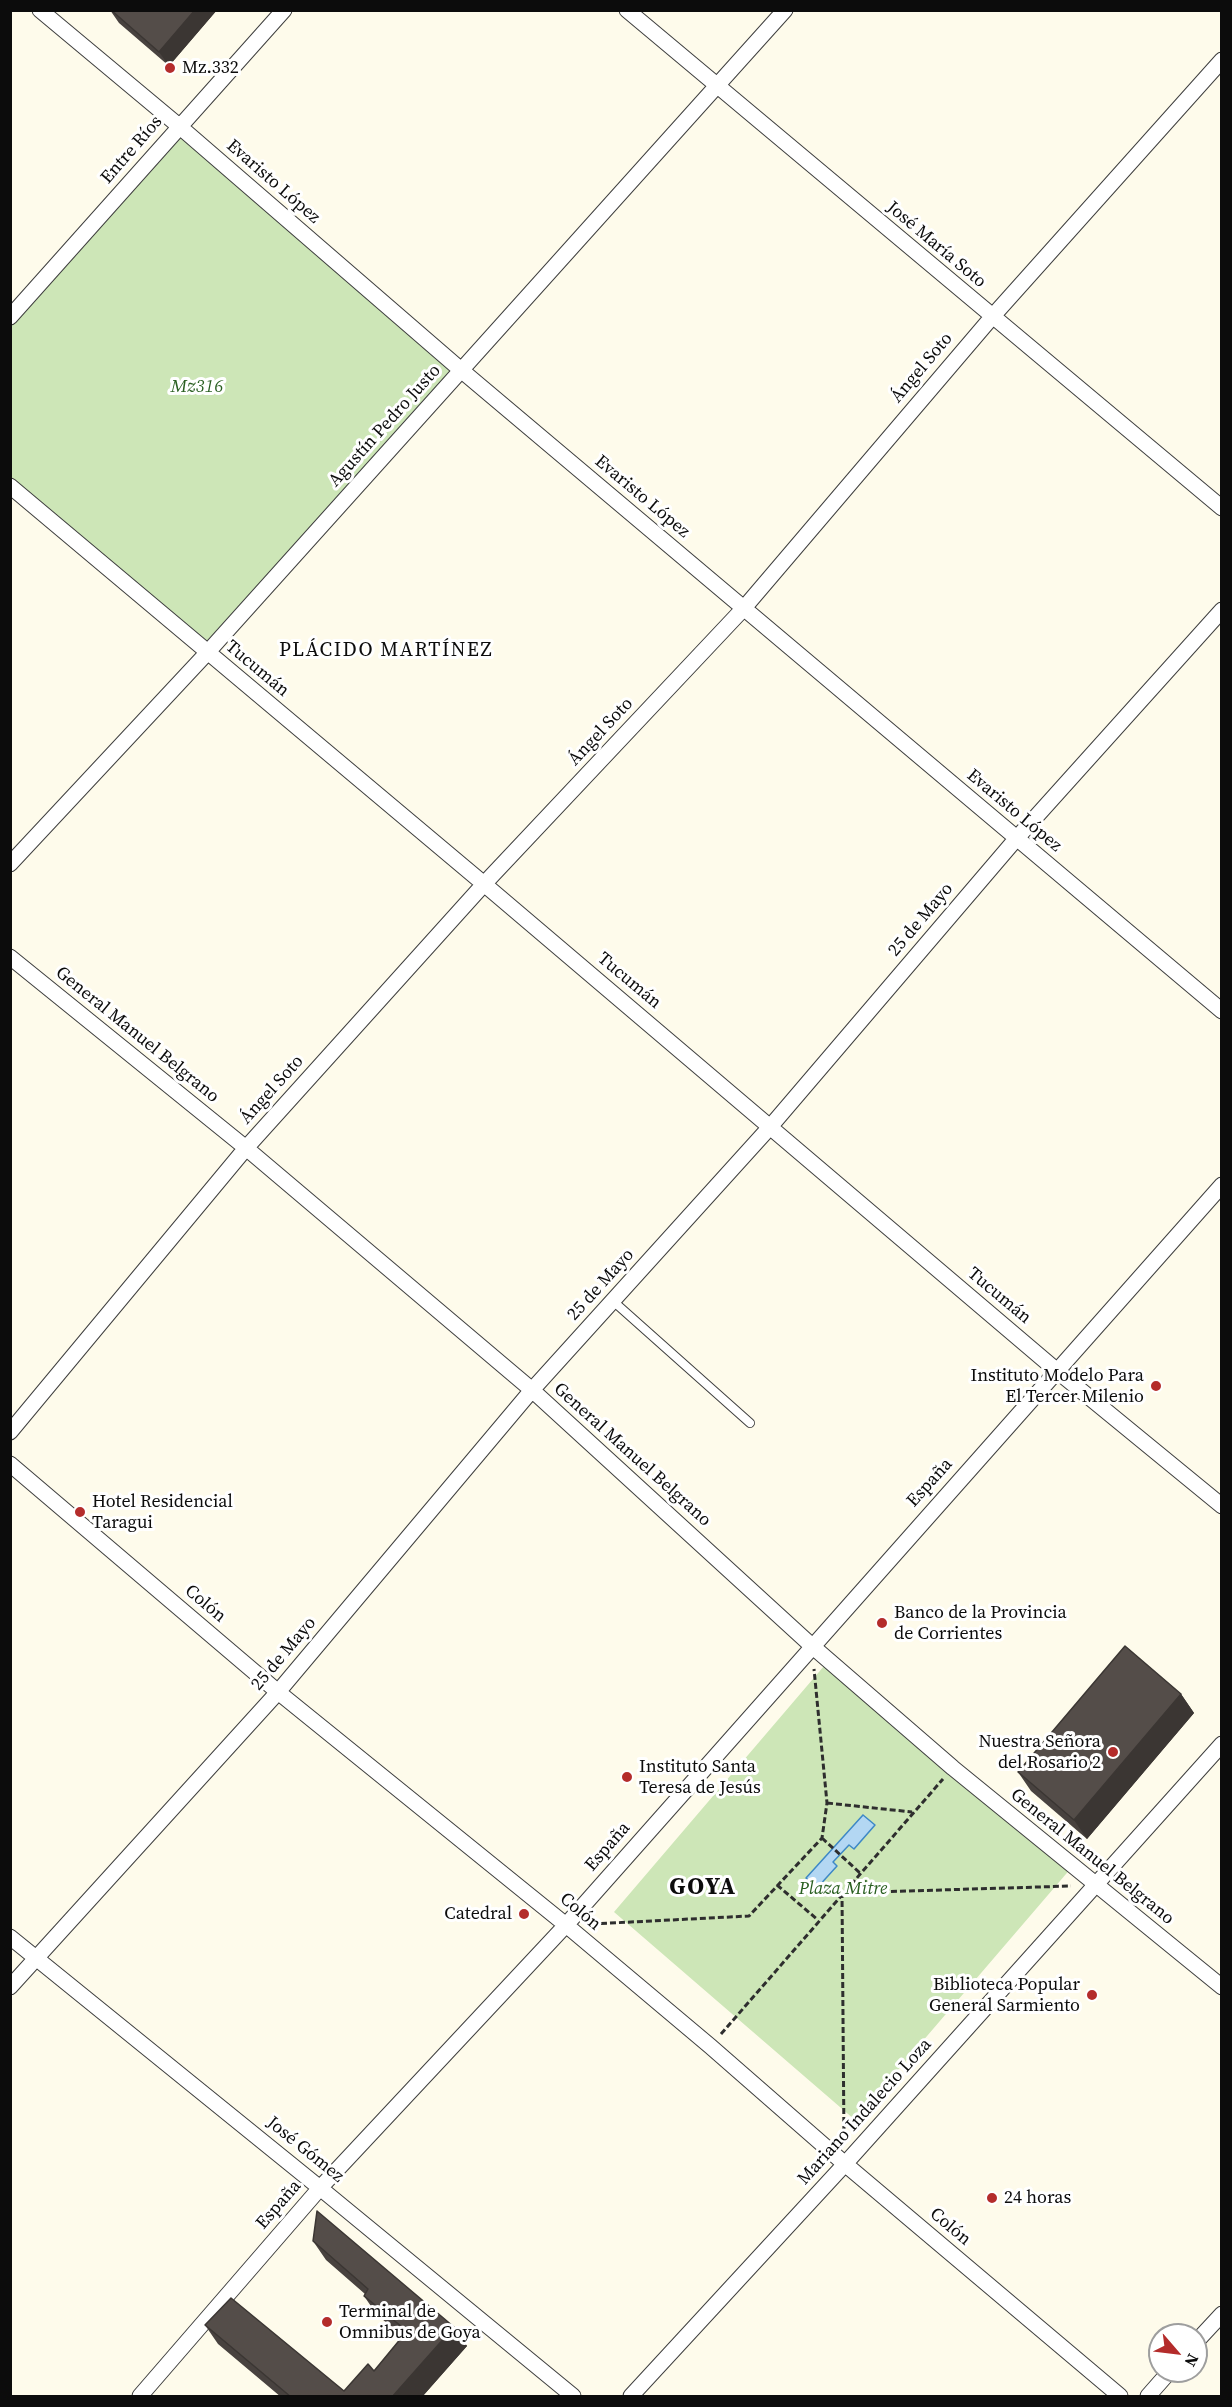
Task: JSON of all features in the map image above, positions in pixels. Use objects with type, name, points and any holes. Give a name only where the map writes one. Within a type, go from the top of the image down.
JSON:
[{"type":"street","name":"Evaristo López","points":[[40,10],[179,126],[461,370],[1221,1011]]},
{"type":"street","name":"Entre Ríos","points":[[10,317],[284,10]]},
{"type":"street","name":"José María Soto","points":[[627,10],[716,87],[1221,508]]},
{"type":"street","name":"Agustín Pedro Justo","points":[[10,864],[207,653],[785,10]]},
{"type":"street","name":"Ángel Soto","points":[[10,1432],[246,1148],[484,884],[744,608],[992,317],[1221,60]]},
{"type":"street","name":"Tucumán","points":[[10,486],[484,884],[1056,1370],[1221,1506]]},
{"type":"street","name":"25 de Mayo","points":[[10,1987],[278,1692],[532,1390],[770,1127],[1016,839],[1221,610]]},
{"type":"street","name":"General Manuel Belgrano","points":[[10,957],[246,1148],[532,1390],[812,1646],[953,1768],[1221,1987]]},
{"type":"street","name":"España","points":[[140,2397],[320,2188],[566,1925],[1221,1185]]},
{"type":"street","name":"Colón","points":[[10,1464],[278,1692],[566,1925],[710,2046],[1120,2397]]},
{"type":"street","name":"Mariano Indalecio Loza","points":[[631,2397],[845,2163],[1221,1744]]},
{"type":"street","name":"José Gómez","points":[[10,1937],[573,2397]]},
{"type":"street","points":[[1208,2329],[1221,2314]]},
{"type":"street","points":[[1148,2397],[1160,2383]]},
{"type":"lane","points":[[613,1301],[750,1423]]},
{"type":"path","points":[[566,1925],[749,1916],[822,1838],[827,1803],[812,1646]]},
{"type":"path","points":[[710,2046],[953,1768]]},
{"type":"path","points":[[827,1803],[914,1812]]},
{"type":"path","points":[[822,1838],[860,1873]]},
{"type":"path","points":[[777,1885],[818,1920]]},
{"type":"path","points":[[842,1893],[1095,1885]]},
{"type":"path","points":[[842,1893],[845,2163]]},
{"type":"green space","name":"Mz316","points":[[179,126],[461,370],[207,653],[11,486],[11,317]]},
{"type":"green space","name":"Plaza Mitre","points":[[830,1659],[1072,1867],[855,2120],[614,1912]]},
{"type":"water","points":[[863,1815],[875,1825],[854,1849],[849,1845],[833,1862],[837,1866],[817,1888],[806,1878]]},
{"type":"building","points":[[111,10],[195,10],[159,52]]},
{"type":"building","name":"Nuestra Señora del Rosario 2","points":[[1125,1646],[1181,1694],[1074,1820],[1018,1772]]},
{"type":"building","points":[[317,2211],[454,2327],[392,2397],[291,2397],[205,2325],[231,2298],[344,2391],[368,2364],[374,2371],[407,2331],[364,2296],[368,2289],[313,2241]]},
{"type":"place","name":"Mz.332","points":[[170,68]]},
{"type":"place","name":"Instituto Modelo Para El Tercer Milenio","points":[[1156,1386]]},
{"type":"place","name":"Hotel Residencial Taragui","points":[[80,1512]]},
{"type":"place","name":"Banco de la Provincia de Corrientes","points":[[882,1623]]},
{"type":"place","name":"Nuestra Señora del Rosario 2","points":[[1113,1752]]},
{"type":"place","name":"Instituto Santa Teresa de Jesús","points":[[627,1777]]},
{"type":"place","name":"Catedral","points":[[524,1914]]},
{"type":"place","name":"Biblioteca Popular General Sarmiento","points":[[1092,1995]]},
{"type":"place","name":"24 horas","points":[[992,2198]]},
{"type":"place","name":"Terminal de Omnibus de Goya","points":[[327,2322]]},
{"type":"district","name":"PLÁCIDO MARTÍNEZ","points":[[386,651]]},
{"type":"district","name":"GOYA","points":[[703,1888]]}]
